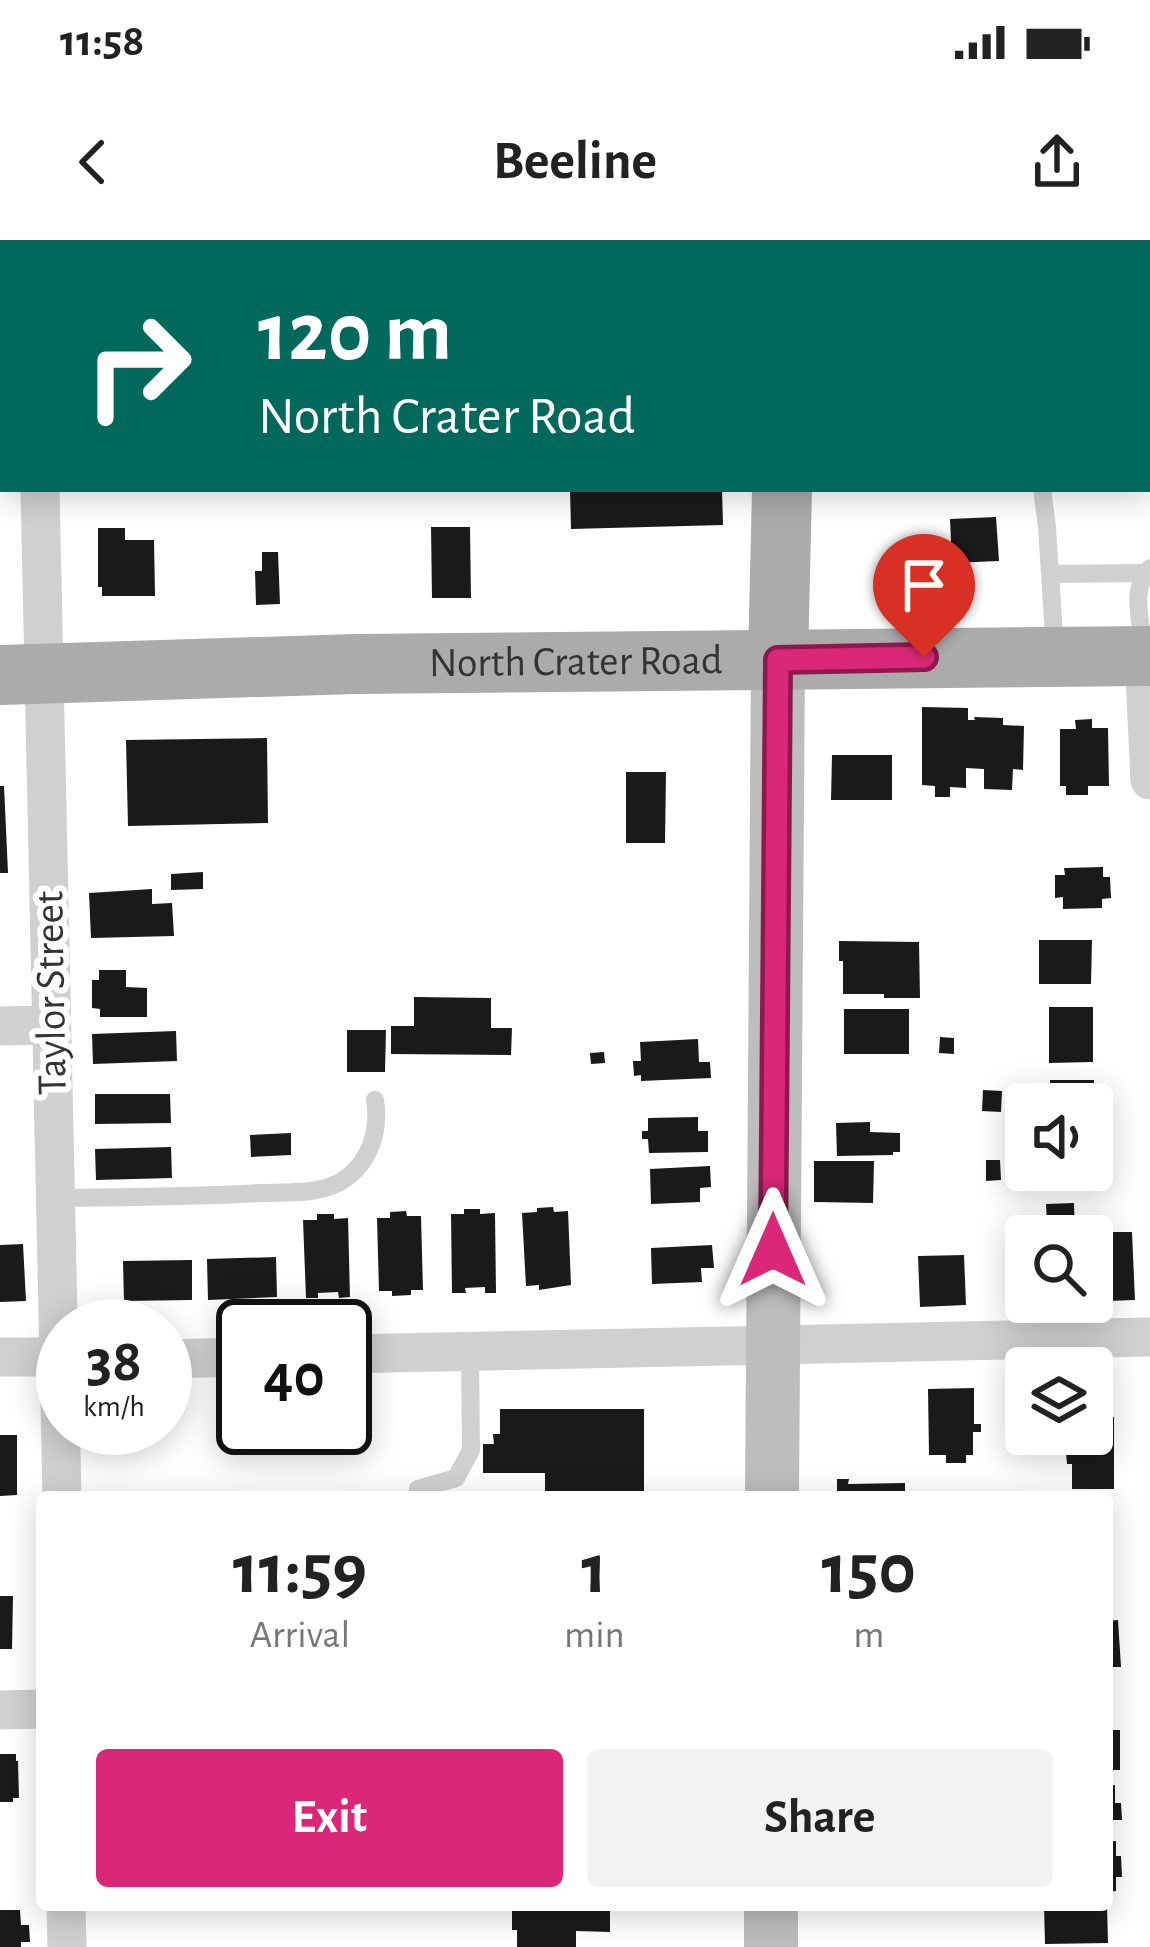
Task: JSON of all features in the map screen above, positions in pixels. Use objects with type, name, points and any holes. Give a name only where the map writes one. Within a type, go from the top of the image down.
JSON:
[{"type":"main road","points":[[778,660],[782,492]]},
{"type":"main road","name":"North Crater Road","points":[[22,674],[356,664],[1147,656]]},
{"type":"street","name":"Taylor Street","points":[[40,492],[22,674],[51,1025],[59,1299]]},
{"type":"street","points":[[1147,656],[1150,779]]},
{"type":"street","points":[[772,1491],[778,660]]},
{"type":"street","points":[[0,1026],[51,1025]]},
{"type":"street","points":[[372,1353],[1150,1337]]},
{"type":"street","points":[[0,1357],[36,1357]]},
{"type":"street","name":"Taylor Street","points":[[62,1455],[62,1491]]},
{"type":"street","points":[[0,1710],[36,1709]]},
{"type":"street","points":[[67,1911],[67,1947]]},
{"type":"street","points":[[771,1911],[771,1947]]},
{"type":"lane","points":[[1042,492],[1055,656]]},
{"type":"lane","points":[[1051,574],[1147,571],[1137,593],[1147,656]]},
{"type":"lane","points":[[55,1198],[318,1190],[340,1182],[371,1147],[375,1100]]},
{"type":"lane","points":[[418,1491],[456,1478],[471,1450],[470,1351]]},
{"type":"building","points":[[570,492],[722,492],[723,525],[571,529]]},
{"type":"building","points":[[996,517],[999,561],[952,563],[950,519]]},
{"type":"building","points":[[431,527],[470,527],[471,598],[432,598]]},
{"type":"building","points":[[98,528],[125,528],[125,540],[154,540],[155,596],[102,596]]},
{"type":"building","points":[[262,552],[278,552],[280,604],[256,605],[255,571],[262,571]]},
{"type":"building","points":[[922,707],[968,708],[968,720],[1003,718],[1003,725],[1024,726],[1023,770],[1013,769],[1012,790],[984,789],[984,769],[966,768],[966,788],[950,787],[950,797],[935,797],[935,786],[922,785]]},
{"type":"building","points":[[1092,719],[1092,728],[1108,728],[1109,786],[1088,786],[1088,795],[1066,795],[1066,786],[1060,786],[1060,729],[1076,729],[1075,720]]},
{"type":"building","points":[[267,738],[268,823],[128,826],[126,740]]},
{"type":"building","points":[[832,755],[892,755],[892,800],[831,800]]},
{"type":"building","points":[[626,772],[666,772],[665,843],[626,843]]},
{"type":"building","points":[[0,786],[4,786],[8,873],[0,873]]},
{"type":"building","points":[[1103,867],[1103,877],[1110,877],[1111,898],[1102,899],[1102,908],[1063,909],[1063,897],[1055,898],[1055,875],[1065,875],[1064,868]]},
{"type":"building","points":[[203,872],[203,889],[171,890],[171,874]]},
{"type":"building","points":[[152,889],[152,904],[172,903],[174,936],[91,938],[89,893]]},
{"type":"building","points":[[1039,940],[1092,940],[1091,984],[1039,984]]},
{"type":"building","points":[[839,941],[919,942],[920,998],[843,994]]},
{"type":"building","points":[[99,970],[126,970],[126,987],[147,988],[147,1017],[100,1017],[100,1009],[92,1008],[92,980],[99,980]]},
{"type":"building","points":[[414,997],[491,998],[491,1028],[512,1028],[511,1055],[391,1054],[391,1026],[414,1026]]},
{"type":"building","points":[[1049,1007],[1093,1007],[1093,1062],[1049,1063]]},
{"type":"building","points":[[844,1009],[909,1009],[909,1054],[844,1054]]},
{"type":"building","points":[[347,1030],[386,1030],[385,1072],[347,1072]]},
{"type":"building","points":[[176,1031],[177,1061],[93,1064],[92,1034]]},
{"type":"building","points":[[940,1037],[954,1038],[954,1054],[939,1053]]},
{"type":"building","points":[[698,1039],[699,1062],[710,1062],[711,1078],[641,1081],[641,1075],[634,1076],[633,1061],[641,1061],[640,1042]]},
{"type":"building","points":[[604,1052],[605,1063],[591,1064],[590,1053]]},
{"type":"building","points":[[1050,1080],[1094,1080],[1094,1083]]},
{"type":"building","points":[[983,1090],[1002,1091],[1001,1112],[982,1111]]},
{"type":"building","points":[[95,1094],[170,1094],[171,1123],[95,1124]]},
{"type":"building","points":[[698,1117],[698,1131],[708,1131],[708,1152],[649,1153],[648,1139],[642,1139],[648,1118]]},
{"type":"building","points":[[870,1122],[870,1132],[900,1133],[900,1152],[837,1156],[836,1123]]},
{"type":"building","points":[[291,1133],[291,1155],[251,1157],[250,1135]]},
{"type":"building","points":[[171,1147],[172,1178],[96,1180],[95,1149]]},
{"type":"building","points":[[986,1160],[1000,1160],[1001,1180],[986,1181]]},
{"type":"building","points":[[814,1161],[874,1161],[873,1203],[814,1202]]},
{"type":"building","points":[[710,1166],[711,1187],[700,1188],[700,1202],[651,1204],[650,1169]]},
{"type":"building","points":[[1074,1203],[1074,1215],[1047,1215],[1046,1204]]},
{"type":"building","points":[[553,1207],[554,1212],[568,1211],[571,1285],[539,1290],[539,1285],[526,1286],[522,1213]]},
{"type":"building","points":[[464,1209],[495,1213],[496,1293],[485,1293],[485,1287],[452,1293],[451,1214],[464,1214]]},
{"type":"building","points":[[406,1211],[407,1216],[421,1216],[423,1290],[392,1296],[392,1291],[379,1291],[377,1218]]},
{"type":"building","points":[[317,1214],[348,1218],[350,1297],[339,1298],[338,1292],[306,1298],[303,1220],[317,1220]]},
{"type":"building","points":[[1113,1232],[1132,1232],[1135,1300],[1113,1301]]},
{"type":"building","points":[[23,1244],[26,1301],[0,1302],[0,1245]]},
{"type":"building","points":[[712,1245],[714,1268],[701,1268],[702,1282],[652,1284],[651,1248]]},
{"type":"building","points":[[964,1255],[966,1305],[920,1307],[918,1256]]},
{"type":"building","points":[[276,1257],[277,1297],[208,1300],[207,1259]]},
{"type":"building","points":[[192,1260],[192,1299],[124,1299],[123,1261]]},
{"type":"building","points":[[974,1388],[974,1424],[981,1424],[981,1432],[973,1432],[973,1455],[966,1455],[966,1463],[946,1463],[946,1455],[929,1455],[928,1389]]},
{"type":"building","points":[[500,1409],[644,1409],[644,1491],[545,1491],[545,1473],[483,1473],[483,1444],[494,1444],[493,1434],[500,1434]]},
{"type":"building","points":[[1113,1417],[1114,1489],[1072,1489],[1072,1464],[1067,1464],[1066,1455],[1113,1455]]},
{"type":"building","points":[[0,1435],[17,1435],[17,1495],[0,1496]]},
{"type":"building","points":[[837,1479],[849,1479],[848,1484],[905,1483],[905,1491],[837,1491]]},
{"type":"building","points":[[0,1596],[13,1596],[12,1649],[0,1649]]},
{"type":"building","points":[[1113,1620],[1118,1620],[1121,1667],[1113,1667]]},
{"type":"building","points":[[1113,1730],[1120,1730],[1120,1770],[1113,1770]]},
{"type":"building","points":[[0,1754],[16,1754],[18,1761],[19,1798],[13,1802],[0,1802]]},
{"type":"building","points":[[1113,1785],[1115,1803],[1121,1803],[1122,1820],[1113,1820]]},
{"type":"building","points":[[1113,1841],[1116,1856],[1121,1856],[1122,1877],[1116,1877],[1113,1891]]},
{"type":"building","points":[[0,1910],[20,1910],[21,1925],[29,1925],[30,1942],[0,1947]]},
{"type":"building","points":[[512,1911],[610,1911],[610,1932],[576,1931],[576,1947],[517,1947],[517,1930],[512,1930]]},
{"type":"building","points":[[1044,1911],[1107,1911],[1108,1943],[1045,1944]]},
{"type":"route","points":[[773,1250],[778,660],[924,657]]}]
